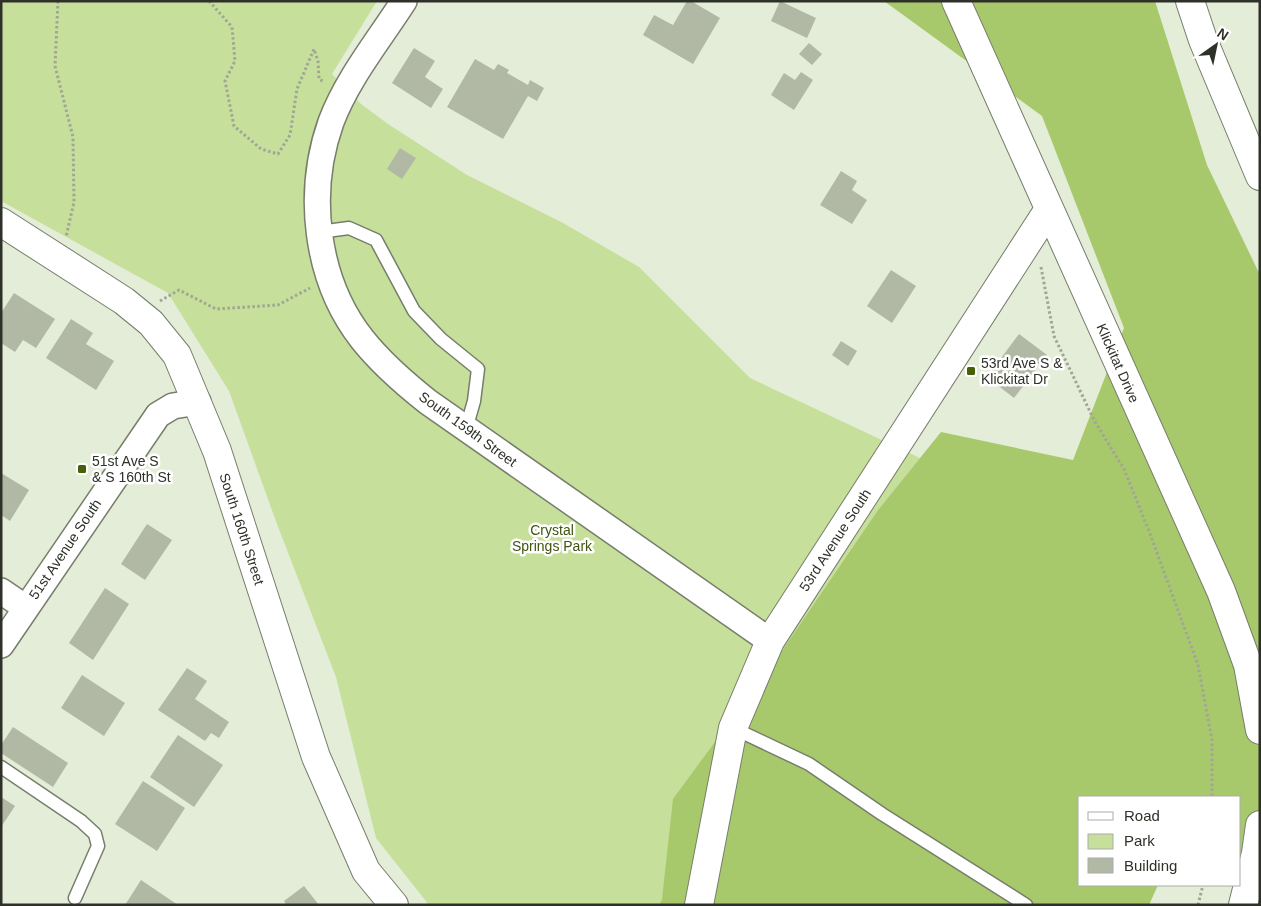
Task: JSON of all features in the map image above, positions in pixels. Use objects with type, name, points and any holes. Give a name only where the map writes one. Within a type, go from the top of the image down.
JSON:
[{"type":"main road","name":"Klickitat Drive","points":[[956,1],[1235,625],[1248,665],[1260,730]]},
{"type":"main road","points":[[1190,1],[1260,176]]},
{"type":"main road","points":[[1204,40],[1260,140]]},
{"type":"main road","name":"53rd Avenue South","points":[[700,905],[734,728],[770,641],[1049,209]]},
{"type":"main road","name":"South 160th Street","points":[[1,222],[143,315],[177,355],[217,451],[316,757],[366,871],[394,905]]},
{"type":"main road","points":[[1243,905],[1256,853],[1260,825]]},
{"type":"street","points":[[343,95],[404,1]]},
{"type":"street","name":"South 159th Street","points":[[343,95],[323,148],[317,202],[319,232],[330,277],[342,308],[361,338],[392,373],[466,429],[770,641]]},
{"type":"street","name":"51st Avenue South","points":[[1,646],[158,415],[173,406],[198,402]]},
{"type":"street","points":[[1,592],[26,608]]},
{"type":"lane","points":[[319,232],[349,228],[376,240],[414,311],[441,338],[478,369],[474,401],[466,429]]},
{"type":"lane","points":[[734,728],[808,764],[882,814],[1026,905]]},
{"type":"lane","points":[[1,767],[81,821],[95,834],[98,846],[75,898]]},
{"type":"path","points":[[58,1],[55,66],[73,137],[74,202],[70,226],[58,258]]},
{"type":"path","points":[[208,1],[232,27],[235,61],[225,81],[234,126],[261,149],[278,154],[290,135],[297,89],[314,49],[318,61],[319,79],[343,95]]},
{"type":"path","points":[[1042,269],[1054,336],[1094,420],[1124,469],[1149,531],[1198,666],[1212,740],[1212,796]]},
{"type":"path","points":[[143,315],[159,301],[179,290],[216,309],[278,304],[330,277]]},
{"type":"path","points":[[1198,905],[1203,886]]},
{"type":"green space","name":"Crystal Springs Park","points":[[1,1],[377,1],[332,74],[361,104],[388,124],[467,175],[563,223],[639,267],[750,378],[920,458],[878,510],[781,652],[659,905],[429,905],[376,838],[336,677],[277,524],[229,391],[168,293],[1,201]]},
{"type":"green space","points":[[884,1],[1155,1],[1207,165],[1260,275],[1260,903],[1241,882],[1241,796],[1078,796],[1078,886],[1158,886],[1149,905],[659,905],[662,899],[673,799],[781,652],[878,510],[941,432],[1073,460],[1124,328],[1042,116]]},
{"type":"building","points":[[687,1],[691,1],[720,18],[693,64],[643,35],[654,15],[673,25]]},
{"type":"building","points":[[780,1],[816,18],[807,38],[771,21]]},
{"type":"building","points":[[809,43],[822,54],[812,65],[799,54]]},
{"type":"building","points":[[414,48],[435,61],[425,77],[443,89],[431,108],[392,83]]},
{"type":"building","points":[[475,59],[494,70],[498,64],[509,70],[507,73],[528,85],[530,80],[544,88],[537,101],[528,96],[503,139],[447,107]]},
{"type":"building","points":[[801,72],[813,80],[794,110],[771,95],[784,73],[795,80]]},
{"type":"building","points":[[400,148],[416,158],[402,179],[387,169]]},
{"type":"building","points":[[841,171],[857,181],[852,190],[867,200],[852,224],[820,205]]},
{"type":"building","points":[[891,270],[916,286],[892,323],[867,306]]},
{"type":"building","points":[[14,293],[55,319],[36,348],[23,340],[15,352],[1,343],[1,313]]},
{"type":"building","points":[[71,319],[93,333],[86,344],[114,361],[96,390],[46,358]]},
{"type":"building","points":[[1019,334],[1047,355],[1014,398],[987,377]]},
{"type":"building","points":[[841,341],[857,351],[848,366],[832,355]]},
{"type":"building","points":[[1,473],[29,490],[10,521],[1,515]]},
{"type":"building","points":[[147,524],[172,540],[145,580],[121,564]]},
{"type":"building","points":[[105,588],[129,604],[93,660],[69,643]]},
{"type":"building","points":[[187,668],[207,681],[195,699],[229,722],[219,738],[211,733],[205,741],[158,710]]},
{"type":"building","points":[[82,675],[125,703],[104,736],[61,708]]},
{"type":"building","points":[[13,727],[68,763],[53,787],[1,753],[1,745]]},
{"type":"building","points":[[178,735],[223,765],[194,807],[150,777]]},
{"type":"building","points":[[143,781],[185,808],[157,851],[115,824]]},
{"type":"building","points":[[1,797],[15,806],[1,827]]},
{"type":"building","points":[[141,880],[178,905],[125,905]]},
{"type":"building","points":[[304,886],[319,905],[286,905],[284,901]]},
{"type":"place","name":"53rd Ave S & Klickitat Dr","points":[[971,371]]},
{"type":"place","name":"51st Ave S & S 160th St","points":[[82,469]]}]
